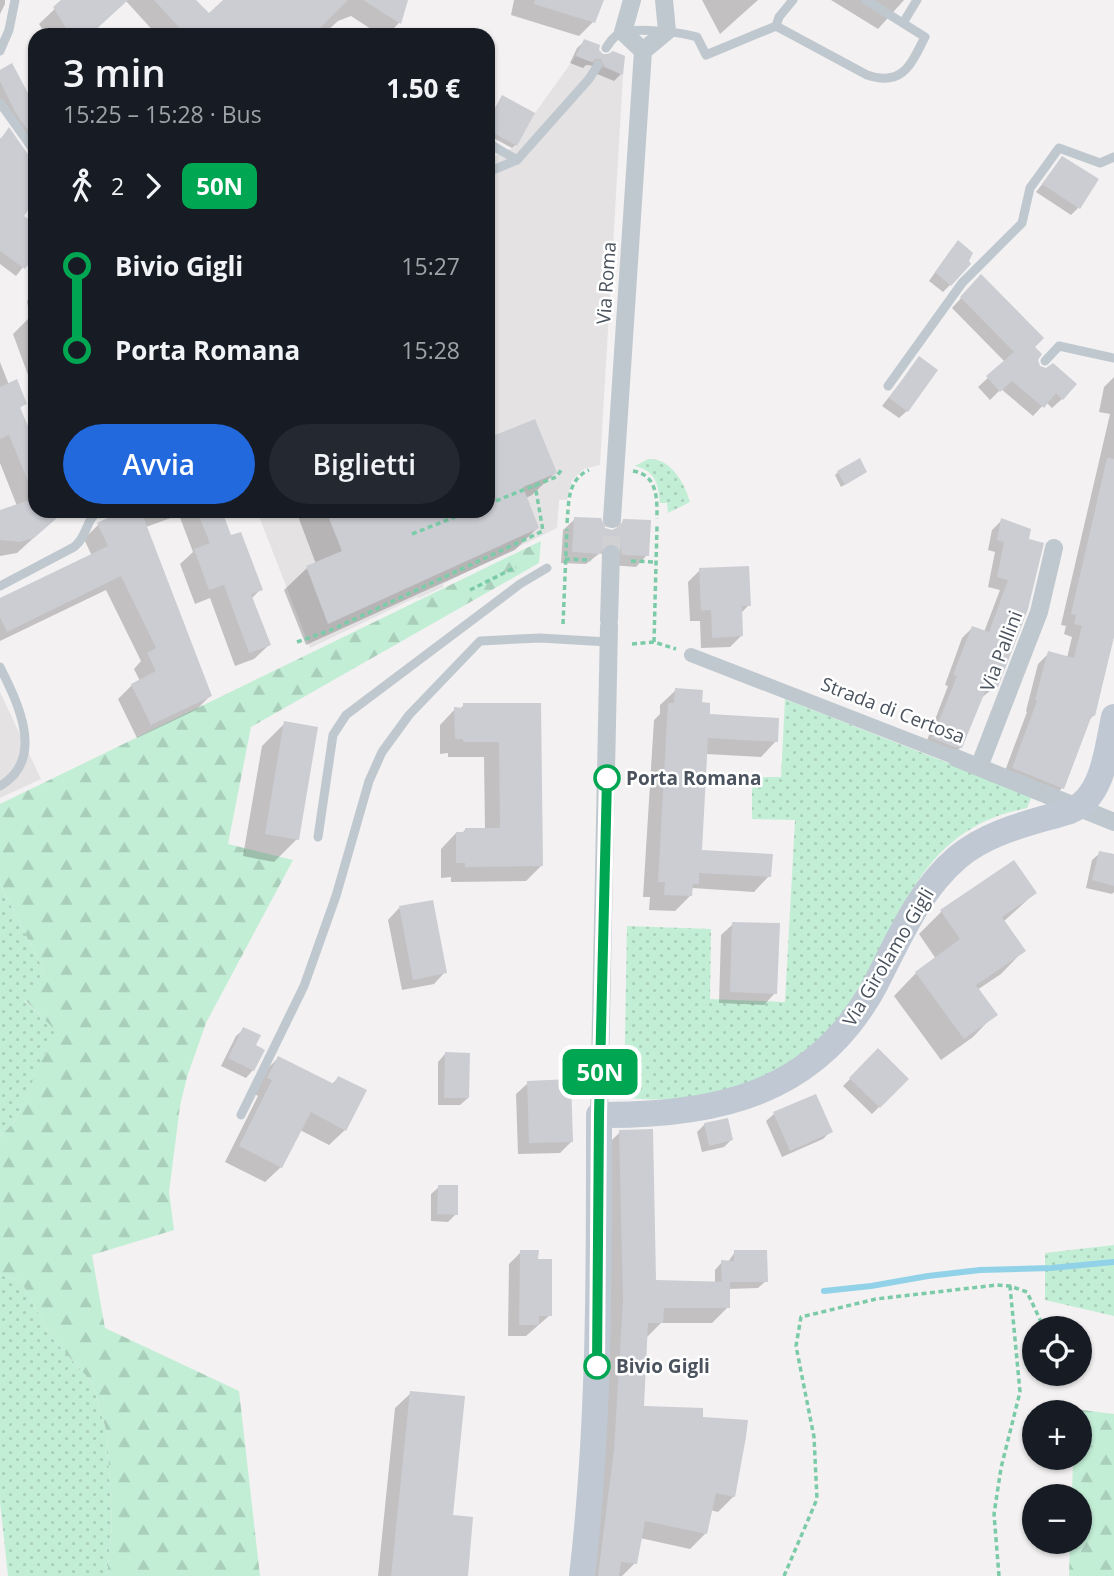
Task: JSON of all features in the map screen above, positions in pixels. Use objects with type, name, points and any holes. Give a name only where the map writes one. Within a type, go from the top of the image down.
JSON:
[{"type":"main road","points":[[1080,807],[1097,782],[1112,731]]},
{"type":"main road","name":"Via Girolamo Gigli","points":[[599,1115],[659,1113],[718,1104],[769,1088],[801,1071],[827,1050],[849,1025],[873,988],[923,894],[942,872],[973,846],[995,834],[1080,807]]},
{"type":"main road","points":[[582,1576],[593,1485],[599,1115]]},
{"type":"street","points":[[632,0],[623,32],[643,51],[667,32],[664,0]]},
{"type":"street","name":"Via Roma","points":[[612,519],[643,51]]},
{"type":"street","name":"Via Pallini","points":[[979,766],[1039,612],[1054,548]]},
{"type":"street","points":[[599,1115],[611,554]]},
{"type":"street","name":"Strada di Certosa","points":[[691,655],[979,766],[1114,822]]},
{"type":"lane","points":[[0,51],[9,30],[15,0]]},
{"type":"lane","points":[[606,48],[623,32],[667,32],[697,37],[706,55],[776,26],[779,17],[793,0]]},
{"type":"lane","points":[[776,26],[867,75],[886,79],[895,77],[907,69],[925,37],[866,0]]},
{"type":"lane","points":[[903,23],[917,0]]},
{"type":"lane","points":[[495,169],[517,160],[589,79],[598,65]]},
{"type":"lane","points":[[0,103],[28,142]]},
{"type":"lane","points":[[495,147],[517,160]]},
{"type":"lane","points":[[888,386],[967,277],[1022,223],[1030,188],[1059,148],[1101,163],[1114,157]]},
{"type":"lane","points":[[1045,361],[1059,346],[1114,358]]},
{"type":"lane","points":[[0,586],[76,545],[85,535],[91,518]]},
{"type":"lane","points":[[318,837],[333,735],[346,715],[520,584],[547,568]]},
{"type":"lane","points":[[241,1115],[304,986],[335,896],[369,781],[388,742],[409,715],[480,641],[563,639],[609,630]]},
{"type":"lane","points":[[0,667],[19,710],[25,740],[21,765],[15,775],[0,786]]},
{"type":"path","points":[[495,501],[556,477],[562,469]]},
{"type":"path","points":[[563,639],[567,526],[573,483],[589,470]]},
{"type":"path","points":[[632,471],[645,475],[654,486],[657,519]]},
{"type":"path","points":[[297,642],[331,630],[543,531],[535,485]]},
{"type":"path","points":[[412,534],[452,518]]},
{"type":"path","points":[[654,642],[657,526]]},
{"type":"path","points":[[632,644],[654,642],[691,655]]},
{"type":"path","points":[[784,1576],[817,1499],[814,1437],[796,1346],[801,1317],[876,1299],[998,1285],[1027,1292],[1038,1316]]},
{"type":"path","points":[[999,1576],[994,1514],[1001,1468],[1020,1392],[1010,1286]]},
{"type":"shaded area","points":[[576,56],[623,75],[600,465],[584,469],[572,480],[567,500],[559,500],[557,528],[443,584],[443,587],[310,648],[260,518],[495,518],[495,156],[517,146],[535,113]]},
{"type":"shaded area","points":[[0,692],[41,779],[0,798]]},
{"type":"green space","points":[[648,459],[663,462],[670,467],[680,479],[690,502],[668,513],[667,503],[660,503],[655,479],[647,471],[635,466]]},
{"type":"green space","points":[[541,541],[539,563],[251,727],[228,844],[293,860],[206,1023],[187,1077],[180,1106],[169,1192],[174,1230],[92,1255],[105,1328],[239,1391],[260,1576],[107,1576],[112,1524],[107,1433],[92,1382],[51,1337],[21,1281],[0,1275],[0,1137],[15,1121],[55,1030],[25,1000],[44,971],[0,884],[0,804]]},
{"type":"green space","points":[[785,699],[1032,796],[1027,808],[988,820],[957,838],[933,861],[913,889],[863,983],[843,1014],[821,1040],[795,1060],[750,1082],[693,1097],[624,1097],[627,926],[711,929],[710,999],[785,1002],[795,820],[752,819],[752,777],[781,777]]},
{"type":"green space","points":[[0,884],[44,971],[25,1001],[56,1030],[15,1121],[0,1137]]},
{"type":"green space","points":[[1114,1245],[1114,1316],[1045,1300],[1045,1253]]},
{"type":"green space","points":[[0,1275],[21,1281],[51,1337],[92,1382],[107,1433],[112,1524],[107,1576],[8,1576],[0,1502]]},
{"type":"green space","points":[[1092,1411],[1114,1414],[1114,1576],[1069,1576],[1070,1554],[1092,1554],[1092,1484],[1072,1484],[1073,1470],[1092,1470]]},
{"type":"building","points":[[61,0],[128,0],[98,28],[66,28],[53,7]]},
{"type":"building","points":[[154,0],[196,0],[209,13],[223,0],[348,0],[320,28],[180,28]]},
{"type":"building","points":[[363,0],[408,0],[401,24]]},
{"type":"building","points":[[535,0],[604,0],[595,23],[534,4]]},
{"type":"building","points":[[584,39],[600,45],[599,50],[603,54],[613,51],[625,56],[623,75],[605,67],[601,59],[592,62],[576,56]]},
{"type":"building","points":[[12,63],[28,93],[28,130],[15,112],[0,81],[0,70]]},
{"type":"building","points":[[502,95],[535,113],[517,146],[495,134],[495,108]]},
{"type":"building","points":[[9,127],[28,155],[28,210],[24,216],[28,219],[28,265],[25,269],[0,251],[0,140]]},
{"type":"building","points":[[1062,156],[1099,179],[1080,209],[1042,184]]},
{"type":"building","points":[[958,240],[973,253],[969,261],[971,264],[951,286],[935,272]]},
{"type":"building","points":[[981,274],[1044,338],[1035,347],[1042,354],[1038,360],[1040,366],[1046,368],[1053,363],[1077,384],[1063,400],[1056,393],[1044,408],[1012,381],[1000,392],[986,376],[1014,352],[960,297]]},
{"type":"building","points":[[919,356],[938,370],[908,412],[889,398]]},
{"type":"building","points":[[17,379],[27,404],[20,407],[28,426],[28,481],[9,435],[0,439],[0,387]]},
{"type":"building","points":[[535,419],[557,473],[523,487],[539,528],[328,624],[306,566],[342,551],[329,518],[495,518],[495,435]]},
{"type":"building","points":[[860,458],[867,472],[845,485],[837,471]]},
{"type":"building","points":[[1107,458],[1114,459],[1114,637],[1095,716],[1092,715],[1064,789],[1012,768],[1037,701],[1035,700],[1048,651],[1074,658],[1082,626],[1074,624],[1076,615],[1071,614]]},
{"type":"building","points":[[28,500],[28,518],[57,518],[34,538],[20,542],[0,540],[0,510]]},
{"type":"building","points":[[574,517],[601,518],[605,528],[612,530],[621,526],[623,519],[651,520],[649,556],[622,555],[621,548],[612,543],[605,544],[600,554],[572,552]]},
{"type":"building","points":[[107,518],[144,518],[212,696],[151,725],[131,684],[156,671],[147,653],[156,648],[121,576],[7,632],[0,617],[0,598],[108,546],[97,523]]},
{"type":"building","points":[[200,518],[225,518],[231,535],[241,532],[263,590],[251,594],[271,645],[249,653],[224,585],[209,590],[194,549],[210,543]]},
{"type":"building","points":[[1001,518],[1031,529],[1029,539],[1044,543],[1028,609],[998,687],[987,687],[962,748],[954,747],[932,738],[957,676],[953,675],[972,626],[989,632],[1008,580],[997,577],[1004,542],[997,540]]},
{"type":"building","points":[[749,566],[751,606],[742,606],[743,636],[712,638],[711,610],[701,611],[699,568]]},
{"type":"building","points":[[675,688],[703,690],[702,702],[710,703],[710,714],[779,718],[778,742],[708,738],[702,850],[773,854],[771,877],[699,873],[699,884],[693,884],[692,896],[664,895],[665,882],[658,882],[668,703],[674,703]]},
{"type":"building","points":[[463,703],[541,703],[543,866],[465,867],[465,863],[456,863],[456,832],[465,832],[465,828],[500,828],[499,742],[463,742],[463,739],[455,739],[454,707],[463,708]]},
{"type":"building","points":[[284,721],[318,727],[299,840],[265,834]]},
{"type":"building","points":[[1099,851],[1114,854],[1114,886],[1092,880]]},
{"type":"building","points":[[1014,860],[1037,893],[1002,917],[1026,951],[976,985],[998,1015],[964,1039],[915,972],[960,939],[940,910]]},
{"type":"building","points":[[433,900],[447,973],[413,980],[399,906]]},
{"type":"building","points":[[732,922],[780,923],[777,994],[730,992]]},
{"type":"building","points":[[243,1027],[261,1035],[256,1045],[265,1050],[254,1071],[228,1058]]},
{"type":"building","points":[[878,1048],[909,1079],[880,1108],[849,1078]]},
{"type":"building","points":[[445,1052],[470,1053],[469,1098],[444,1098]]},
{"type":"building","points":[[278,1056],[334,1084],[338,1076],[367,1090],[346,1131],[311,1112],[282,1168],[239,1146],[272,1080],[267,1078]]},
{"type":"building","points":[[571,1079],[573,1142],[529,1143],[527,1081]]},
{"type":"building","points":[[816,1094],[833,1132],[790,1151],[773,1112]]},
{"type":"building","points":[[728,1118],[733,1140],[709,1146],[704,1123]]},
{"type":"building","points":[[653,1129],[656,1280],[730,1282],[730,1308],[664,1308],[663,1323],[648,1323],[644,1406],[703,1408],[703,1417],[748,1420],[746,1437],[735,1497],[716,1493],[707,1534],[645,1521],[637,1564],[621,1562],[619,1576],[598,1576],[614,1449],[623,1300],[619,1130]]},
{"type":"building","points":[[438,1185],[458,1185],[458,1215],[437,1214]]},
{"type":"building","points":[[520,1250],[539,1250],[538,1259],[552,1259],[552,1316],[539,1316],[539,1325],[519,1325]]},
{"type":"building","points":[[734,1250],[767,1250],[768,1282],[722,1282],[721,1260],[734,1261]]},
{"type":"building","points":[[410,1391],[465,1396],[453,1515],[473,1517],[468,1576],[391,1576]]},
{"type":"waterway","points":[[824,1291],[980,1270],[1051,1268],[1114,1262]]},
{"type":"tunnel","points":[[611,554],[612,519]]},
{"type":"bus line","name":"50N","points":[[597,1366],[599,1115],[607,778]]},
{"type":"place","name":"Porta Romana","points":[[607,778]]},
{"type":"place","name":"Bivio Gigli","points":[[597,1366]]}]
